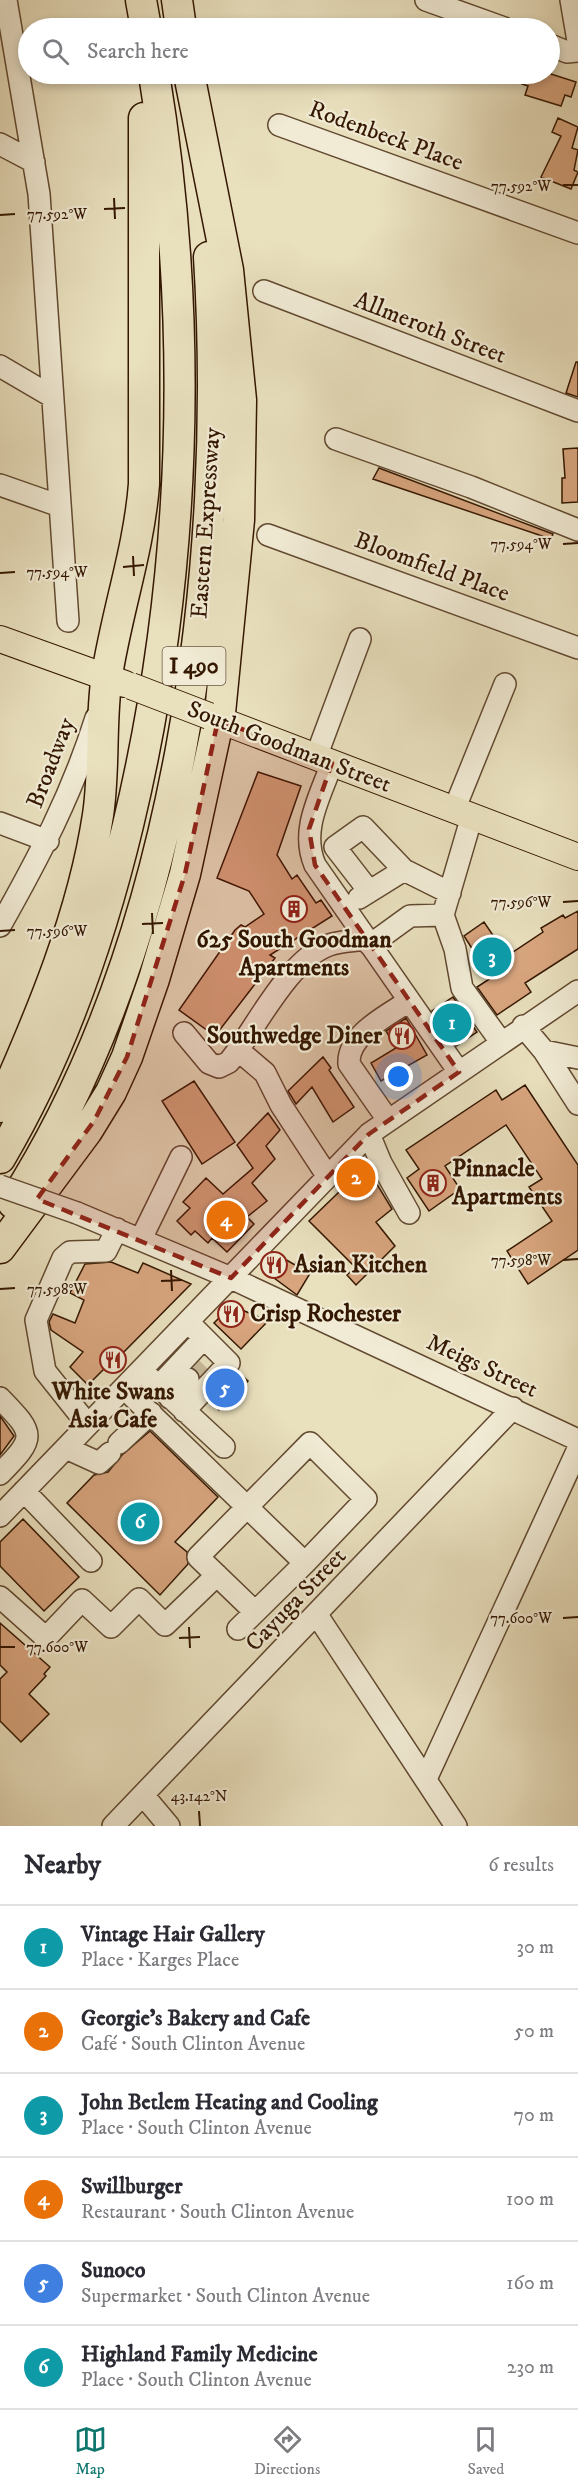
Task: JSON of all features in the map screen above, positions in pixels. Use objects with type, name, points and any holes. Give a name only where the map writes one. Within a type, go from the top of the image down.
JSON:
[{"type":"highway","points":[[141,0],[143,18]]},
{"type":"highway","points":[[177,0],[180,18]]},
{"type":"highway","points":[[0,1107],[55,970],[89,859],[119,681],[144,484],[146,218],[143,84]]},
{"type":"highway","name":"Eastern Expressway","points":[[0,1158],[52,1058],[94,948],[133,804],[158,671],[176,513],[180,370],[173,236],[155,84]]},
{"type":"highway","name":"Eastern Expressway","points":[[0,1223],[24,1186],[63,1115],[97,1042],[115,993],[154,864],[188,706],[207,546],[213,394],[207,225],[190,84]]},
{"type":"highway","points":[[0,1248],[87,1131],[114,1086],[127,1057],[154,979],[184,874],[214,718],[239,520],[241,400],[237,336],[225,250],[191,84]]},
{"type":"main road","name":"South Goodman Street","points":[[0,639],[119,681],[578,857]]},
{"type":"street","points":[[6,0],[7,48],[34,162],[39,194],[68,621]]},
{"type":"street","points":[[426,0],[476,18]]},
{"type":"street","points":[[571,0],[578,41]]},
{"type":"street","points":[[560,49],[567,52],[578,51]]},
{"type":"street","name":"Rodenbeck Place","points":[[279,124],[578,232]]},
{"type":"street","points":[[0,144],[34,162]]},
{"type":"street","name":"Allmeroth Street","points":[[264,291],[578,411]]},
{"type":"street","points":[[0,366],[51,396]]},
{"type":"street","points":[[336,439],[471,487],[578,530]]},
{"type":"street","points":[[0,485],[60,506]]},
{"type":"street","name":"Bloomfield Place","points":[[268,535],[578,648]]},
{"type":"street","points":[[360,639],[324,760],[308,841],[315,865],[459,1072]]},
{"type":"street","name":"Broadway","points":[[0,926],[48,840],[119,681]]},
{"type":"street","points":[[501,1042],[462,988],[455,949],[443,915],[450,893],[463,813],[505,684]]},
{"type":"street","points":[[0,823],[48,840]]},
{"type":"street","points":[[369,891],[335,847],[363,826],[404,870],[450,893]]},
{"type":"street","points":[[332,944],[347,912],[369,891],[404,870]]},
{"type":"street","points":[[184,1033],[209,1063],[219,1067],[229,1062],[291,975],[306,960],[332,944],[368,942],[410,916],[443,915]]},
{"type":"street","points":[[91,1561],[9,1500],[60,1454],[369,1134],[523,1026],[578,991]]},
{"type":"street","points":[[388,1120],[349,1064],[349,1056],[352,1046],[370,1028],[409,1001]]},
{"type":"street","points":[[523,1026],[544,1051],[578,1104]]},
{"type":"street","points":[[238,1050],[265,1073],[281,1105],[328,1177]]},
{"type":"street","points":[[544,1051],[578,1058]]},
{"type":"street","points":[[369,1134],[381,1164],[409,1213]]},
{"type":"street","points":[[141,1239],[181,1157]]},
{"type":"street","name":"Meigs Street","points":[[0,1186],[77,1213],[231,1278],[578,1440]]},
{"type":"street","points":[[88,1425],[45,1371],[36,1320],[63,1258],[70,1252],[106,1251],[117,1229]]},
{"type":"street","points":[[188,1322],[203,1357]]},
{"type":"street","points":[[171,1399],[203,1357]]},
{"type":"street","points":[[171,1399],[203,1357]]},
{"type":"street","points":[[171,1399],[230,1363],[203,1357]]},
{"type":"street","points":[[141,1370],[224,1448]]},
{"type":"street","points":[[124,1388],[247,1505],[304,1563]]},
{"type":"street","points":[[0,1398],[22,1421],[28,1436],[25,1447],[0,1474]]},
{"type":"street","name":"Cayuga Street","points":[[113,1826],[318,1615],[513,1408]]},
{"type":"street","points":[[28,1436],[60,1454],[99,1464],[151,1413]]},
{"type":"street","points":[[238,1629],[255,1612],[304,1563],[366,1498],[310,1443],[198,1557],[255,1612]]},
{"type":"street","points":[[426,1779],[578,1449]]},
{"type":"street","points":[[0,1597],[46,1638],[82,1600],[111,1627],[139,1599],[165,1625],[217,1575]]},
{"type":"street","points":[[318,1615],[456,1826]]},
{"type":"street","points":[[143,1795],[169,1826]]},
{"type":"highlighted area","points":[[218,720],[332,763],[309,829],[315,865],[459,1072],[369,1134],[231,1278],[37,1199],[94,1121],[127,1057],[185,874]]},
{"type":"building","points":[[560,77],[576,82],[571,97],[565,95],[561,106],[525,95],[528,86],[522,84],[560,84]]},
{"type":"building","points":[[558,118],[578,127],[572,148],[578,150],[574,170],[578,172],[571,189],[541,177],[561,136],[552,132]]},
{"type":"building","points":[[576,362],[578,362],[578,397],[566,393]]},
{"type":"building","points":[[578,448],[578,502],[562,503],[562,478],[565,478],[563,449]]},
{"type":"building","points":[[379,468],[553,534],[551,539],[373,479]]},
{"type":"building","name":"625 South Goodman Apartments","points":[[258,772],[301,786],[277,855],[292,879],[297,875],[316,903],[321,900],[332,916],[270,955],[275,958],[215,1036],[179,1010],[235,930],[241,925],[245,927],[264,914],[249,891],[217,878]]},
{"type":"building","points":[[578,911],[578,949],[525,983],[531,992],[497,1015],[477,987],[491,978],[464,936],[484,922],[507,956],[543,932],[541,928],[563,915],[565,918]]},
{"type":"building","points":[[453,997],[477,1032],[456,1046],[432,1011]]},
{"type":"building","name":"Southwedge Diner","points":[[406,1018],[427,1055],[381,1081],[371,1063],[396,1048],[386,1031]]},
{"type":"building","points":[[323,1057],[354,1107],[333,1122],[312,1087],[296,1104],[288,1091]]},
{"type":"building","points":[[194,1081],[235,1142],[202,1164],[162,1101]]},
{"type":"building","name":"Pinnacle Apartments","points":[[525,1085],[578,1165],[578,1250],[528,1284],[507,1251],[552,1221],[529,1187],[542,1179],[506,1125],[445,1166],[460,1189],[429,1211],[407,1178],[419,1169],[406,1150],[496,1090],[502,1100]]},
{"type":"building","points":[[268,1113],[280,1130],[266,1146],[275,1159],[252,1183],[267,1201],[247,1217],[254,1224],[227,1252],[212,1238],[208,1243],[195,1231],[191,1235],[177,1221],[190,1208],[183,1202],[206,1178],[223,1194],[253,1168],[237,1145]]},
{"type":"building","points":[[366,1166],[392,1209],[376,1222],[395,1246],[356,1285],[347,1275],[355,1267],[309,1221]]},
{"type":"building","points":[[276,1254],[295,1265],[297,1261],[312,1270],[297,1295],[266,1272]]},
{"type":"building","points":[[111,1262],[138,1273],[143,1263],[191,1284],[108,1368],[106,1367],[88,1385],[70,1367],[83,1352],[51,1330],[49,1322],[53,1314],[75,1323],[84,1300],[70,1293],[85,1264]]},
{"type":"building","points":[[235,1307],[268,1321],[241,1349],[214,1323],[229,1308]]},
{"type":"building","points":[[238,1372],[248,1381],[219,1410],[211,1401]]},
{"type":"building","points":[[0,1416],[14,1436],[0,1455]]},
{"type":"building","points":[[150,1431],[218,1497],[175,1542],[187,1552],[188,1564],[160,1595],[67,1503],[94,1475],[108,1472],[122,1455]]},
{"type":"building","points":[[23,1519],[79,1577],[44,1611],[0,1566],[0,1542]]},
{"type":"building","points":[[0,1623],[50,1667],[44,1674],[46,1676],[29,1694],[49,1714],[21,1742],[0,1721],[0,1679],[7,1672],[0,1665]]},
{"type":"tunnel","points":[[188,1379],[203,1364]]},
{"type":"place","name":"625 South Goodman Apartments","points":[[294,909]]},
{"type":"place","name":"John Betlem Heating and Cooling","points":[[492,957]]},
{"type":"place","name":"Vintage Hair Gallery","points":[[452,1023]]},
{"type":"place","name":"Southwedge Diner","points":[[402,1036]]},
{"type":"place","name":"Georgie's Bakery and Cafe","points":[[356,1178]]},
{"type":"place","name":"Pinnacle Apartments","points":[[433,1183]]},
{"type":"place","name":"Swillburger","points":[[226,1220]]},
{"type":"place","name":"Asian Kitchen","points":[[274,1265]]},
{"type":"place","name":"Crisp Rochester","points":[[231,1314]]},
{"type":"place","name":"White Swans Asia Cafe","points":[[113,1360]]},
{"type":"place","name":"Sunoco","points":[[225,1388]]},
{"type":"place","name":"Highland Family Medicine","points":[[140,1522]]}]
